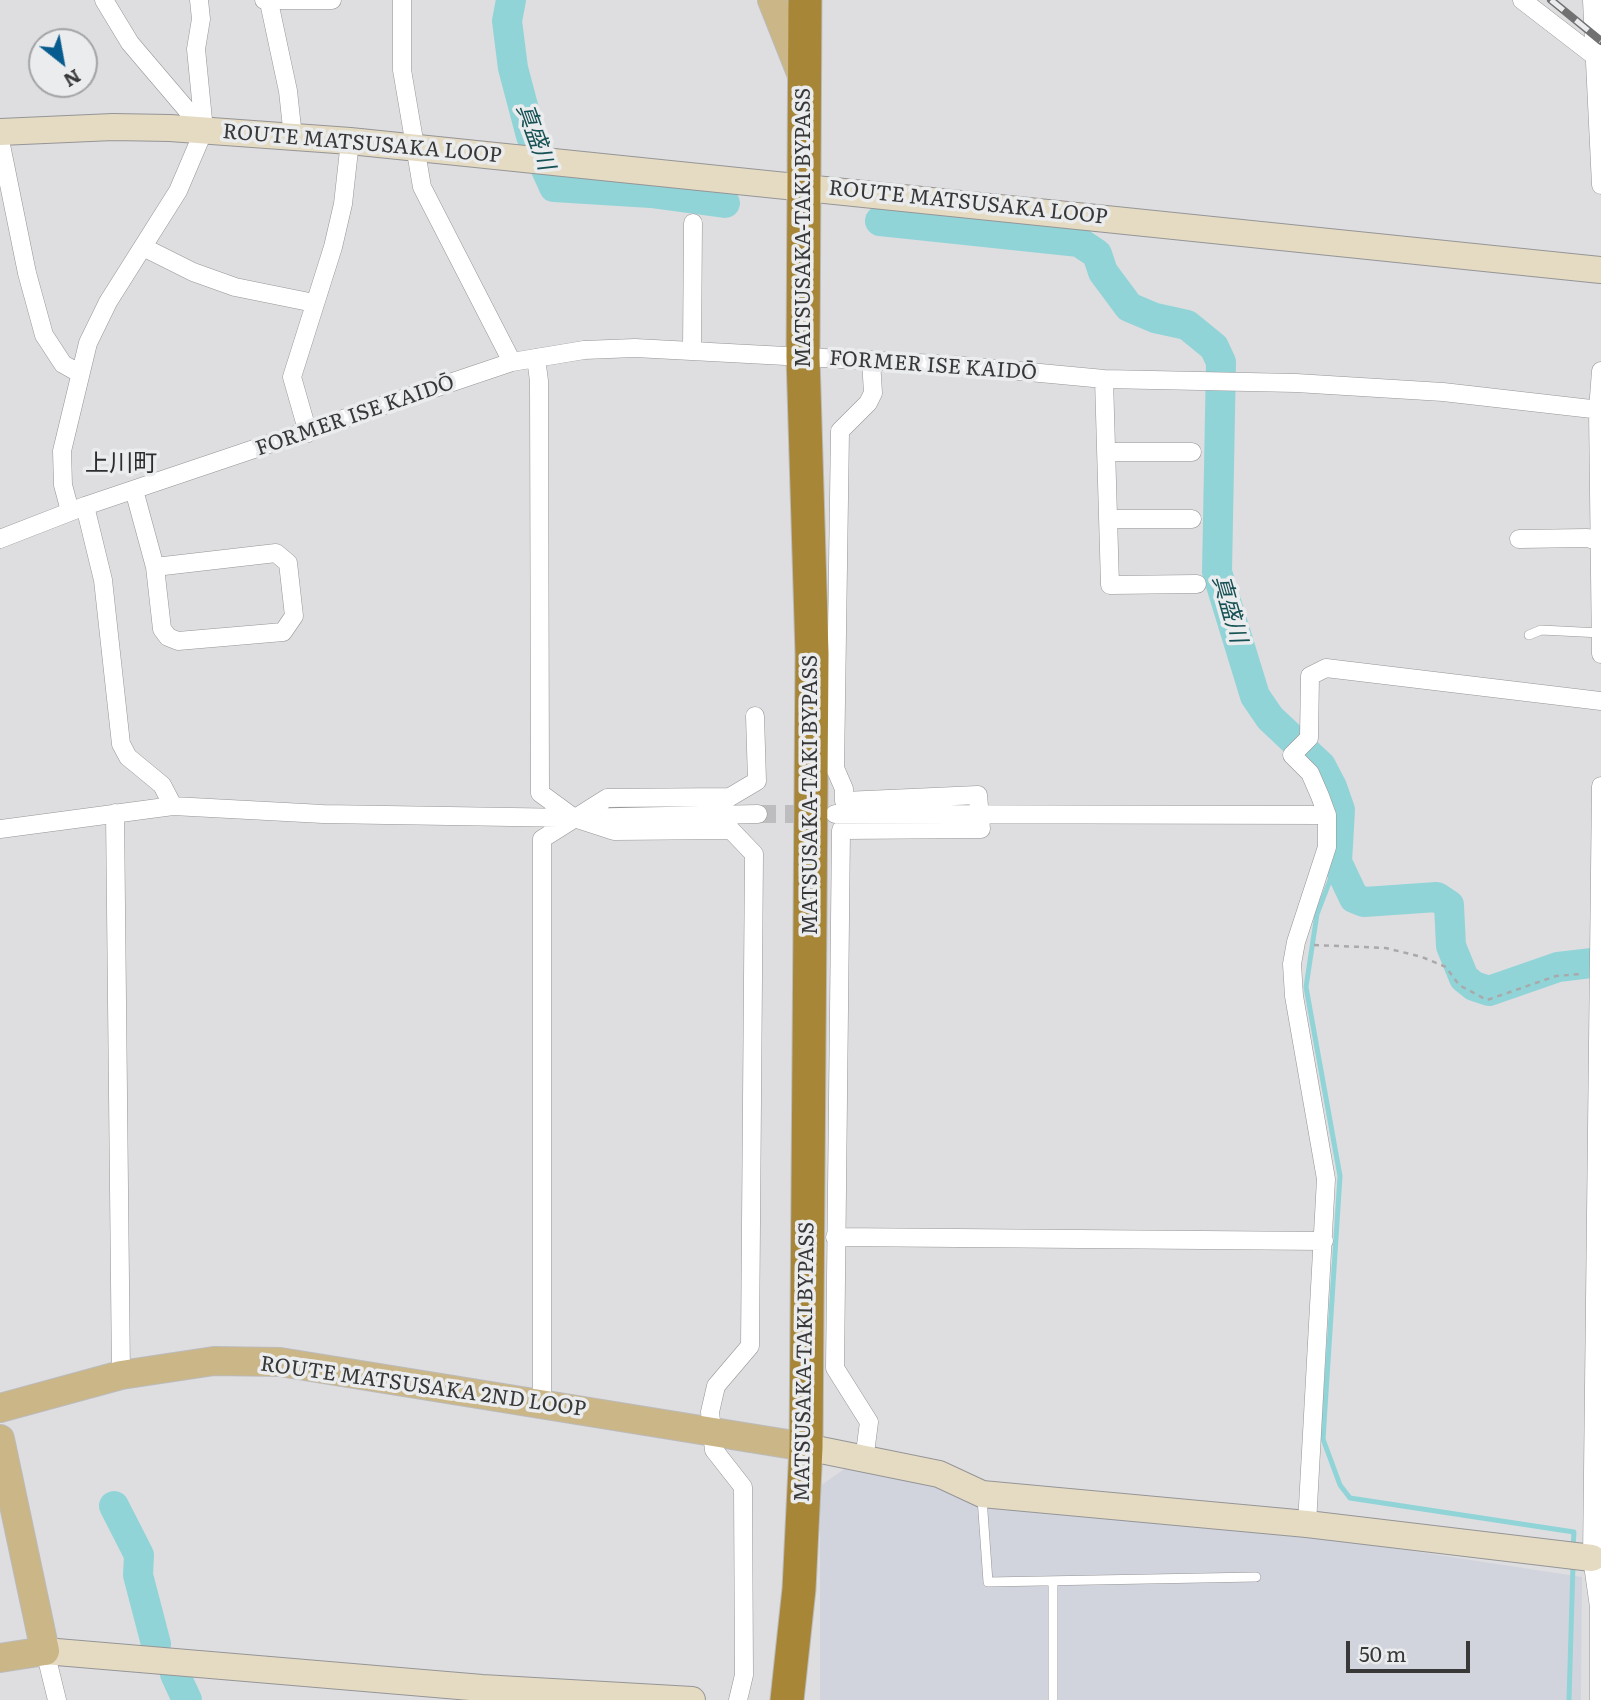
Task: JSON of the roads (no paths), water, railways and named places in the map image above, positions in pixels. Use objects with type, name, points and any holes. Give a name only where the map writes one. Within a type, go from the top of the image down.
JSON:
[{"type":"highway","name":"MATSUSAKA-TAKI BYPASS","points":[[799,1700],[799,1589],[806,1447],[812,654],[803,357],[805,0]]},
{"type":"highway","name":"MATSUSAKA-TAKI BYPASS","points":[[787,1700],[799,1589]]},
{"type":"main road","points":[[772,0],[803,78]]},
{"type":"main road","name":"ROUTE MATSUSAKA LOOP","points":[[0,132],[113,127],[204,130],[350,141],[1601,270]]},
{"type":"main road","name":"ROUTE MATSUSAKA 2ND LOOP","points":[[0,1408],[121,1375],[214,1360],[280,1362],[542,1402],[710,1433],[806,1447]]},
{"type":"main road","points":[[0,1439],[45,1651]]},
{"type":"main road","points":[[806,1447],[864,1461],[939,1474],[982,1494],[1307,1524],[1585,1557]]},
{"type":"main road","points":[[0,1658],[45,1651],[484,1694],[692,1700]]},
{"type":"street","points":[[104,0],[130,43],[204,130]]},
{"type":"street","points":[[173,806],[162,785],[128,757],[121,744],[100,561],[77,508],[63,485],[62,451],[88,343],[108,302],[178,191],[204,130],[196,49],[201,19],[199,0]]},
{"type":"street","points":[[293,137],[288,91],[267,1],[332,0]]},
{"type":"street","points":[[402,0],[402,70],[422,187],[512,362]]},
{"type":"street","points":[[1522,0],[1592,54]]},
{"type":"street","points":[[1592,0],[1592,54],[1601,185]]},
{"type":"street","points":[[0,140],[41,328],[63,364],[79,373]]},
{"type":"street","points":[[308,433],[297,405],[292,377],[341,214],[350,141]]},
{"type":"street","points":[[692,351],[693,223]]},
{"type":"street","points":[[143,247],[193,272],[235,287],[314,303]]},
{"type":"street","name":"FORMER ISE KAIDŌ","points":[[0,539],[77,508],[308,433],[512,362],[584,349],[692,351],[871,360],[1104,379],[1296,383],[1443,392],[1600,410]]},
{"type":"street","points":[[536,358],[539,381],[540,793],[574,818],[614,831],[732,831],[754,855],[750,1346],[716,1386],[710,1412],[710,1433],[714,1450],[743,1487],[744,1675],[737,1700]]},
{"type":"street","points":[[864,1461],[869,1422],[835,1368],[841,830],[981,829],[978,795],[844,801],[844,789],[835,768],[840,431],[868,402],[873,393],[871,360]]},
{"type":"street","points":[[1601,371],[1601,654]]},
{"type":"street","points":[[1104,379],[1110,585],[1197,584]]},
{"type":"street","points":[[1106,452],[1192,452]]},
{"type":"street","points":[[134,490],[155,567],[162,629],[168,637],[178,641],[283,632],[294,616],[288,563],[276,553],[155,567]]},
{"type":"street","points":[[1108,519],[1192,519]]},
{"type":"street","points":[[1519,539],[1587,538],[1599,541]]},
{"type":"street","points":[[1307,1524],[1326,1179],[1294,996],[1292,964],[1296,942],[1327,847],[1327,815],[1310,773],[1292,755],[1309,738],[1310,676],[1326,668],[1601,701]]},
{"type":"street","points":[[542,1402],[542,839],[607,797],[730,797],[757,781],[755,716]]},
{"type":"street","points":[[1599,1700],[1599,1607],[1585,1557],[1601,786]]},
{"type":"street","points":[[0,829],[173,806],[323,814],[574,818],[758,814]]},
{"type":"street","points":[[115,813],[121,1375]]},
{"type":"street","points":[[835,814],[1327,815]]},
{"type":"street","points":[[835,1237],[1324,1241]]},
{"type":"street","points":[[45,1651],[57,1700]]},
{"type":"lane","points":[[1529,635],[1541,630],[1601,633]]},
{"type":"lane","points":[[982,1494],[988,1582],[1053,1583],[1256,1577]]},
{"type":"lane","points":[[1053,1583],[1054,1700]]},
{"type":"waterway","name":"真盛川","points":[[511,0],[507,21],[513,68],[531,136],[554,187],[651,193],[725,203]]},
{"type":"waterway","name":"真盛川","points":[[880,221],[1079,242],[1097,254],[1103,272],[1129,307],[1155,318],[1187,325],[1214,347],[1221,362],[1217,572],[1255,696],[1270,718],[1321,766],[1332,787],[1340,810],[1337,862],[1354,898],[1364,902],[1437,897],[1449,905],[1451,946],[1464,978],[1474,986],[1489,991],[1558,967],[1601,962]]},
{"type":"waterway","points":[[1337,862],[1317,914],[1306,987],[1340,1176],[1323,1439],[1340,1485],[1350,1498],[1574,1532],[1573,1548]]},
{"type":"waterway","points":[[114,1506],[139,1555],[138,1575],[156,1644]]},
{"type":"waterway","points":[[1569,1700],[1573,1565]]},
{"type":"waterway","points":[[175,1674],[187,1700]]},
{"type":"tunnel","points":[[758,814],[817,814]]},
{"type":"railway","points":[[1551,0],[1601,41]]},
{"type":"district","name":"上川町","points":[[121,464]]}]
